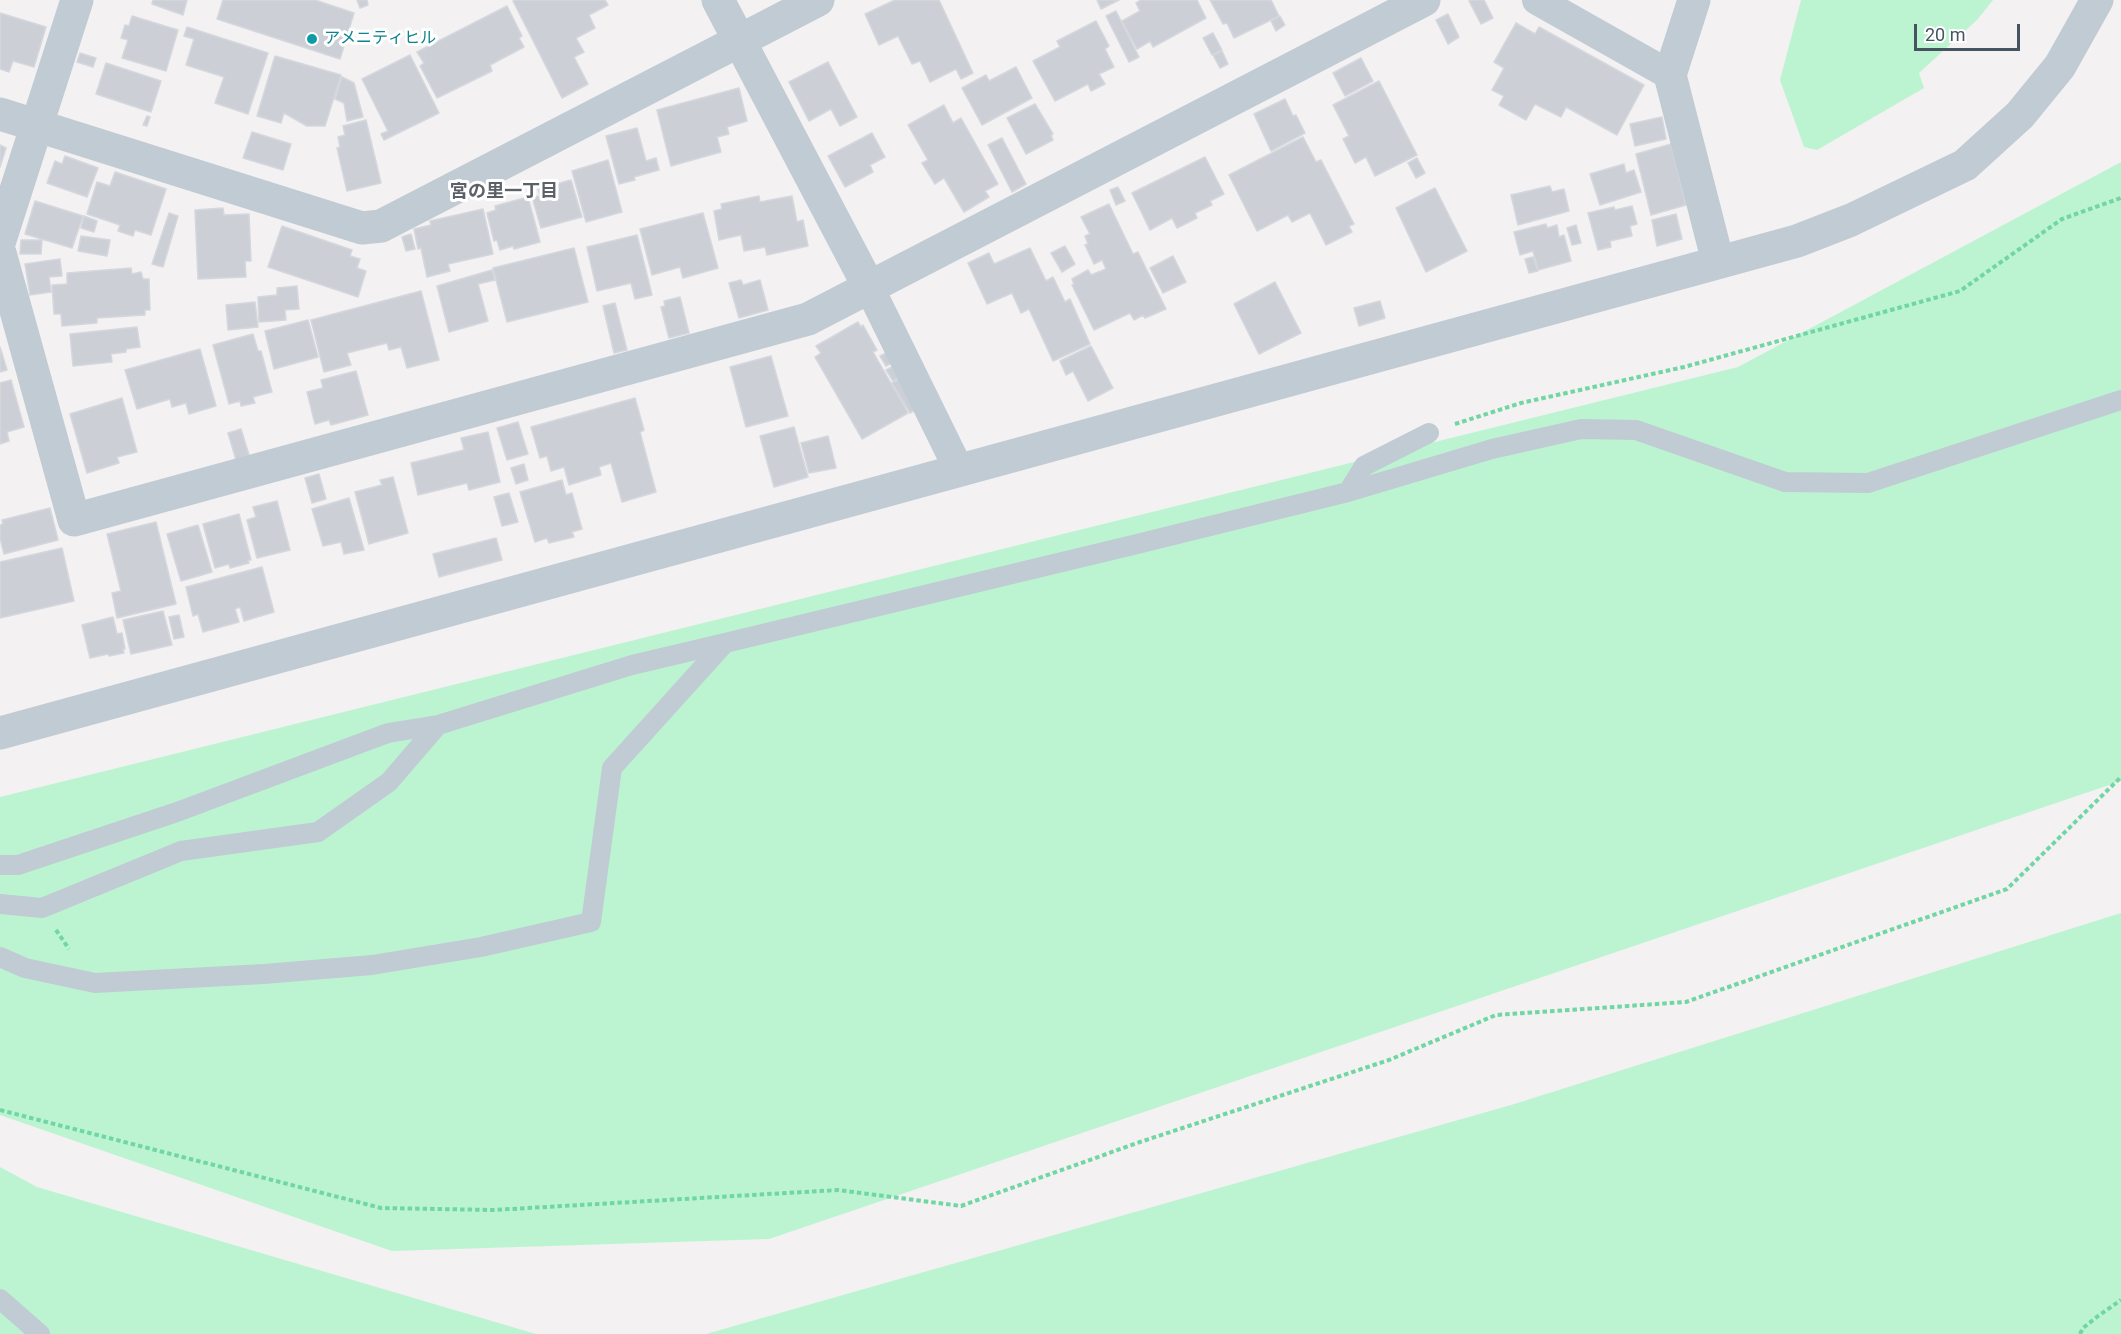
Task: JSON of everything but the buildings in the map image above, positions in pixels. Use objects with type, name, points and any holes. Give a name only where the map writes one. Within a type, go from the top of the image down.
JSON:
[{"type":"street","points":[[0,240],[77,0]]},
{"type":"street","points":[[718,0],[869,287],[959,470]]},
{"type":"street","points":[[0,114],[362,228],[381,226],[818,0]]},
{"type":"street","points":[[0,253],[74,520],[808,319],[1424,0]]},
{"type":"street","points":[[1537,0],[1670,75]]},
{"type":"street","points":[[1694,0],[1670,75],[1718,262]]},
{"type":"street","points":[[0,733],[1797,241],[1851,220],[1965,165],[2020,116],[2060,66],[2097,0]]},
{"type":"lane","points":[[0,865],[18,865],[177,813],[388,733],[438,725],[632,665],[1348,492],[1492,449],[1581,429],[1636,430],[1785,482],[1868,483],[2121,400]]},
{"type":"lane","points":[[1348,492],[1364,466],[1429,433]]},
{"type":"lane","points":[[0,957],[25,968],[95,982],[264,974],[372,964],[470,949],[591,922],[612,768],[725,644]]},
{"type":"lane","points":[[0,904],[42,908],[181,851],[318,832],[389,782],[438,725]]},
{"type":"lane","points":[[0,1299],[40,1334]]},
{"type":"path","points":[[1429,433],[1521,404],[1684,367],[1960,291],[2062,219],[2121,198]]},
{"type":"path","points":[[0,1110],[381,1208],[494,1210],[838,1190],[961,1206],[1173,1130],[1389,1060],[1496,1015],[1686,1002],[2007,889],[2121,777]]},
{"type":"path","points":[[2080,1334],[2083,1328],[2121,1300]]},
{"type":"green space","points":[[1801,0],[1993,0],[1977,20],[1919,73],[1924,88],[1817,150],[1804,147],[1780,80]]},
{"type":"green space","points":[[2121,162],[2121,781],[769,1239],[392,1251],[0,1115],[0,797],[1738,367]]},
{"type":"green space","points":[[2121,913],[2121,1334],[706,1334],[1511,1105]]},
{"type":"green space","points":[[0,1167],[37,1187],[536,1334],[0,1334]]},
{"type":"place","name":"アメニティヒル","points":[[312,39]]},
{"type":"district","name":"宮の里一丁目","points":[[504,192]]}]
